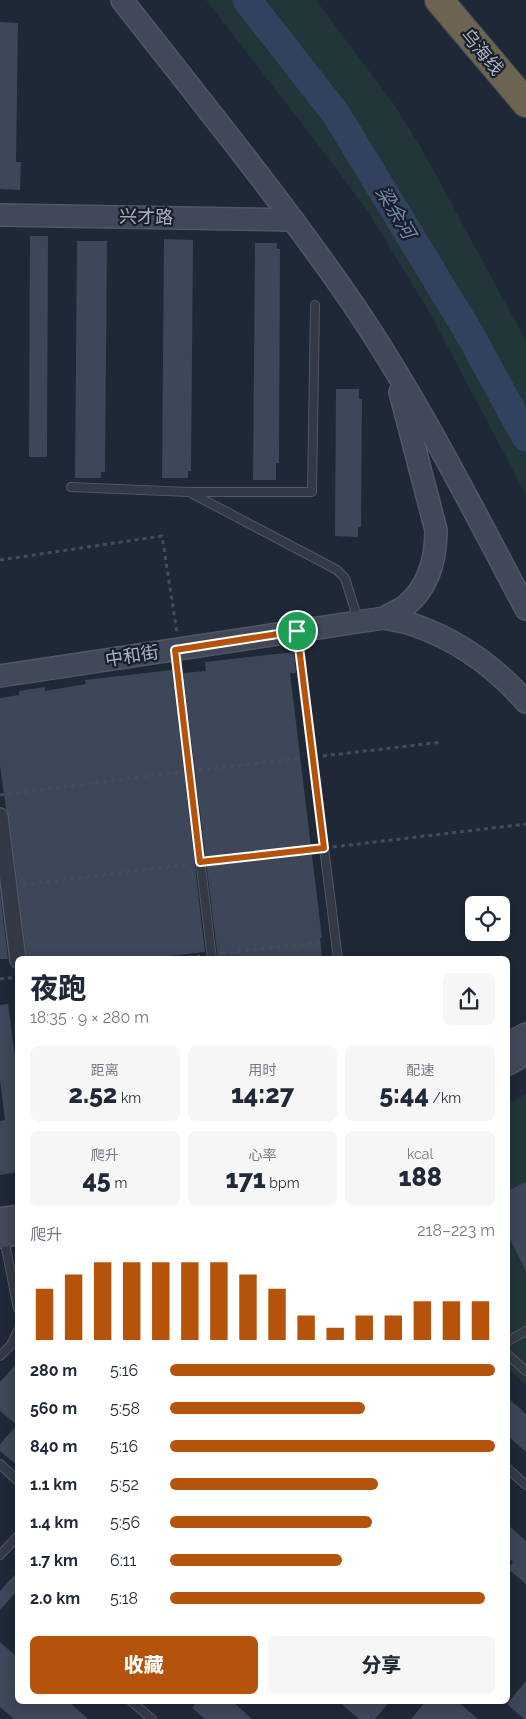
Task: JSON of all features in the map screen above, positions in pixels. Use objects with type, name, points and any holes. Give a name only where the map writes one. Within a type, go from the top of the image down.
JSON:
[{"type":"highway","name":"乌海线","points":[[439,0],[526,103]]},
{"type":"street","points":[[122,0],[293,220],[353,304],[393,366],[472,507],[526,609]]},
{"type":"street","name":"兴才路","points":[[0,215],[293,220]]},
{"type":"street","points":[[384,618],[404,607],[429,578],[436,546],[436,530],[393,366]]},
{"type":"street","points":[[384,618],[413,624],[471,653],[501,676],[526,702]]},
{"type":"street","name":"中和街","points":[[0,676],[384,618]]},
{"type":"street","points":[[0,816],[17,956]]},
{"type":"street","points":[[510,1043],[526,1034]]},
{"type":"street","points":[[510,1063],[526,1054]]},
{"type":"street","points":[[5,1231],[15,1219]]},
{"type":"lane","points":[[71,487],[189,492],[312,492],[315,305]]},
{"type":"lane","points":[[189,492],[337,570],[345,578],[359,622]]},
{"type":"lane","points":[[297,631],[338,956]]},
{"type":"lane","points":[[177,649],[189,771],[212,956]]},
{"type":"lane","points":[[5,1231],[15,1291]]},
{"type":"lane","points":[[510,1340],[526,1331]]},
{"type":"lane","points":[[0,1356],[11,1345],[15,1336]]},
{"type":"lane","points":[[510,1357],[526,1371]]},
{"type":"lane","points":[[0,1464],[15,1478]]},
{"type":"lane","points":[[510,1471],[526,1485]]},
{"type":"lane","points":[[0,1555],[15,1539]]},
{"type":"lane","points":[[134,1704],[152,1719]]},
{"type":"path","points":[[0,560],[162,536],[177,649]]},
{"type":"path","points":[[0,795],[442,742]]},
{"type":"path","points":[[8,887],[200,862],[526,824]]},
{"type":"path","points":[[219,956],[336,940]]},
{"type":"path","points":[[0,979],[15,977]]},
{"type":"green space","points":[[206,0],[316,0],[393,103],[422,149],[526,341],[526,495],[427,308],[366,209]]},
{"type":"green space","points":[[526,1094],[526,1385],[510,1371],[510,1103]]},
{"type":"building","points":[[0,22],[18,23],[16,162],[21,162],[20,190],[0,189]]},
{"type":"building","points":[[30,236],[48,236],[47,457],[29,457]]},
{"type":"building","points":[[164,239],[193,240],[191,471],[188,471],[188,478],[162,478]]},
{"type":"building","points":[[77,241],[107,241],[105,472],[101,472],[101,478],[75,478]]},
{"type":"building","points":[[255,243],[277,243],[277,249],[280,249],[279,463],[276,463],[276,480],[253,480]]},
{"type":"building","points":[[336,389],[359,389],[359,399],[362,399],[361,527],[358,527],[358,537],[335,536]]},
{"type":"building","points":[[294,652],[296,673],[290,673],[322,938],[320,938],[322,956],[218,956],[183,673],[206,671],[205,662]]},
{"type":"building","points":[[172,670],[205,952],[170,956],[27,956],[9,815],[6,809],[0,766],[0,698],[19,695],[19,691],[45,687],[45,691],[86,684],[85,680]]},
{"type":"building","points":[[0,892],[8,959],[0,959]]},
{"type":"building","points":[[8,1004],[15,1056],[15,1172],[0,1175],[0,1121],[5,1120],[0,1079],[0,1005]]},
{"type":"building","points":[[526,1182],[526,1271],[510,1239],[510,1190]]},
{"type":"building","points":[[15,1365],[15,1423],[0,1411],[0,1382]]},
{"type":"building","points":[[510,1400],[526,1414],[526,1452],[510,1438]]},
{"type":"building","points":[[15,1427],[15,1464],[0,1451],[0,1444]]},
{"type":"building","points":[[510,1527],[526,1541],[526,1584],[510,1571],[513,1562],[510,1559]]},
{"type":"building","points":[[15,1574],[15,1593],[0,1610],[0,1591]]},
{"type":"building","points":[[0,1642],[15,1655],[15,1704],[71,1704],[88,1719],[14,1719],[0,1707]]},
{"type":"building","points":[[526,1681],[526,1719],[507,1704],[510,1704],[510,1700]]},
{"type":"building","points":[[195,1704],[235,1704],[252,1719],[205,1719],[192,1708]]},
{"type":"building","points":[[342,1704],[388,1704],[375,1719],[359,1719]]},
{"type":"building","points":[[424,1704],[460,1704],[478,1719],[411,1719]]},
{"type":"waterway","name":"梁余河","points":[[247,0],[336,114],[468,331],[526,437]]},
{"type":"route","points":[[297,631],[324,848],[200,862],[175,650],[297,631]]}]
